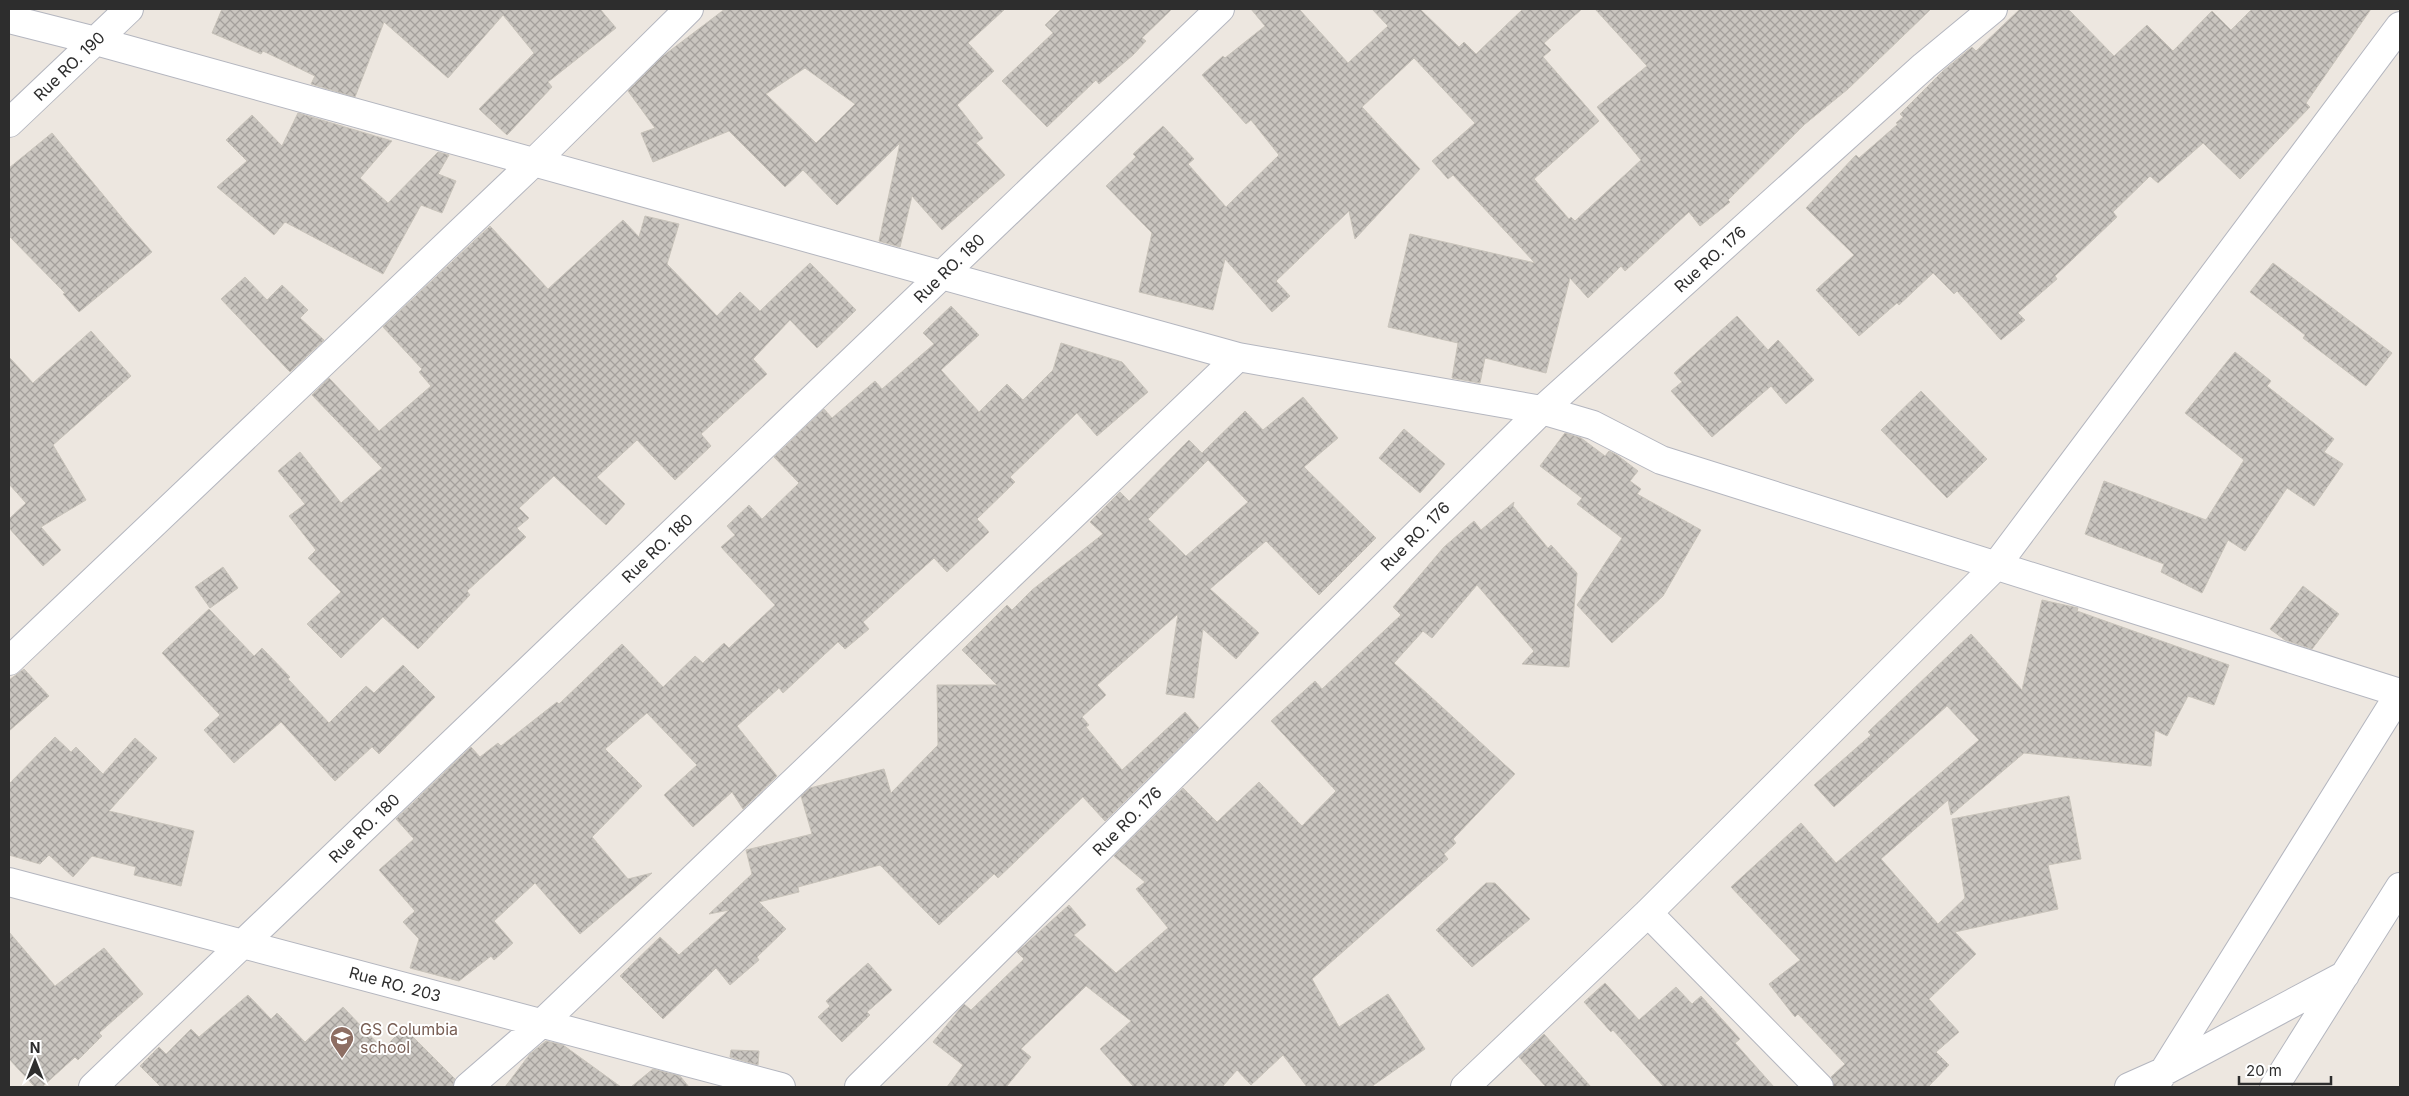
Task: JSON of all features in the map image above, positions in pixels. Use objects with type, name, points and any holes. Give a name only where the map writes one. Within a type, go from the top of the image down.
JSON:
[{"type":"street","name":"Rue RO. 190","points":[[9,123],[129,9]]},
{"type":"street","points":[[9,661],[534,162],[689,9]]},
{"type":"street","name":"Rue RO. 180","points":[[93,1087],[1220,9]]},
{"type":"street","name":"Rue RO. 176","points":[[859,1087],[1542,410],[1924,66],[1993,9]]},
{"type":"street","points":[[9,19],[96,40],[1238,357],[1542,410],[1593,425],[1661,460],[1995,567],[2400,693],[2160,1079]]},
{"type":"street","points":[[1465,1087],[1648,913],[1995,567],[2400,26]]},
{"type":"street","points":[[468,1087],[542,1023],[1238,357]]},
{"type":"street","name":"Rue RO. 203","points":[[9,882],[781,1087]]},
{"type":"street","points":[[2274,1087],[2400,887]]},
{"type":"street","points":[[1648,913],[1819,1087]]},
{"type":"street","points":[[2129,1087],[2160,1079],[2345,975]]},
{"type":"building","points":[[222,9],[600,9],[616,28],[548,82],[552,87],[507,135],[479,109],[534,53],[503,15],[448,78],[384,22],[355,97],[311,84],[315,76],[263,51],[261,54],[212,33]]},
{"type":"building","points":[[725,9],[1005,9],[968,43],[994,71],[957,105],[983,138],[976,143],[1005,175],[942,230],[912,196],[900,247],[879,241],[900,143],[837,205],[803,170],[785,187],[729,131],[653,162],[641,133],[655,128],[628,91],[663,56]],"holes":[[[805,68],[855,104],[816,143],[766,94]]]},
{"type":"building","points":[[1061,9],[1172,9],[1142,38],[1146,41],[1133,55],[1099,84],[1096,80],[1047,127],[1002,81],[1053,33],[1045,25]]},
{"type":"building","points":[[1251,9],[1299,9],[1348,63],[1388,26],[1372,9],[1420,9],[1459,47],[1464,42],[1476,54],[1523,9],[1582,9],[1544,43],[1551,50],[1543,57],[1599,121],[1534,179],[1569,219],[1571,217],[1575,221],[1641,160],[1597,107],[1647,66],[1595,9],[1931,9],[1848,89],[1805,124],[1728,200],[1730,202],[1700,226],[1689,212],[1625,271],[1621,266],[1588,298],[1570,278],[1546,373],[1485,358],[1480,383],[1452,378],[1458,343],[1388,327],[1410,234],[1535,263],[1453,175],[1448,179],[1432,161],[1475,123],[1414,58],[1362,107],[1420,169],[1355,239],[1349,211],[1276,281],[1290,296],[1272,312],[1225,259],[1213,310],[1139,292],[1152,233],[1106,186],[1136,157],[1133,154],[1163,126],[1194,159],[1188,164],[1226,207],[1279,155],[1251,120],[1246,124],[1202,75],[1223,56],[1225,58],[1265,26]]},
{"type":"building","points":[[2020,9],[2068,9],[2114,56],[2147,25],[2173,51],[2212,11],[2231,30],[2252,9],[2371,9],[2306,103],[2310,107],[2240,179],[2203,143],[2158,183],[2150,176],[2113,212],[2117,217],[2055,276],[2057,279],[2018,313],[2025,320],[2001,340],[1957,291],[1954,294],[1933,273],[1899,305],[1897,303],[1859,336],[1816,290],[1854,255],[1806,208],[1856,155],[1859,158],[1898,124],[1896,123],[1903,117],[1900,114],[1943,71],[1972,47],[1976,51]]},
{"type":"building","points":[[298,113],[392,141],[360,178],[388,203],[438,152],[449,155],[438,174],[456,181],[442,213],[421,205],[383,274],[285,222],[274,235],[217,187],[247,161],[226,140],[252,115],[282,146]]},
{"type":"building","points":[[52,133],[152,252],[79,312],[63,294],[65,293],[9,236],[9,168]]},
{"type":"building","points":[[645,216],[679,224],[667,264],[717,316],[740,292],[760,311],[810,263],[856,310],[817,348],[790,320],[753,359],[767,374],[701,434],[711,446],[675,480],[637,440],[597,477],[625,504],[606,525],[554,476],[519,508],[529,518],[517,528],[526,537],[467,591],[470,595],[418,649],[383,617],[341,658],[307,624],[341,592],[308,558],[316,550],[289,516],[305,504],[278,471],[300,452],[341,503],[382,468],[312,395],[329,378],[379,431],[431,386],[419,372],[422,369],[383,327],[490,226],[548,289],[623,220],[639,237]]},
{"type":"building","points":[[2273,263],[2392,353],[2366,386],[2303,338],[2305,335],[2250,292]]},
{"type":"building","points":[[245,277],[267,300],[282,285],[308,310],[300,318],[324,340],[290,372],[221,299]]},
{"type":"building","points":[[951,306],[979,335],[941,370],[979,412],[1007,384],[1023,400],[1053,370],[1061,343],[1122,362],[1148,392],[1097,436],[1077,413],[1010,477],[1015,482],[977,519],[989,532],[947,572],[934,558],[863,622],[869,629],[845,649],[838,642],[783,693],[779,688],[737,726],[777,776],[743,809],[732,792],[693,827],[664,795],[697,765],[647,713],[605,749],[642,786],[592,837],[628,879],[652,873],[580,934],[535,883],[494,921],[513,943],[494,960],[491,956],[459,981],[410,968],[419,939],[403,922],[415,911],[379,870],[414,839],[396,819],[471,747],[480,757],[498,743],[501,746],[557,702],[559,704],[622,644],[663,687],[695,656],[703,663],[724,643],[729,648],[775,605],[721,547],[735,535],[727,526],[749,505],[762,519],[799,483],[774,457],[824,409],[832,418],[875,381],[882,389],[934,344],[923,333]]},
{"type":"building","points":[[1737,316],[1768,350],[1778,340],[1814,380],[1786,404],[1771,386],[1712,437],[1671,391],[1682,382],[1674,373]]},
{"type":"building","points":[[91,331],[131,376],[53,445],[86,500],[41,527],[61,550],[43,566],[9,528],[9,519],[26,503],[9,484],[9,357],[33,383]]},
{"type":"building","points":[[2235,352],[2271,381],[2267,386],[2334,439],[2324,452],[2343,464],[2314,506],[2287,488],[2245,551],[2228,540],[2202,593],[2161,572],[2164,564],[2085,534],[2104,481],[2206,520],[2244,460],[2185,413]]},
{"type":"building","points":[[1921,391],[1987,459],[1947,498],[1881,430]]},
{"type":"building","points":[[1303,397],[1338,438],[1304,467],[1376,538],[1319,595],[1266,541],[1210,589],[1259,633],[1236,659],[1203,629],[1194,698],[1166,694],[1178,614],[1097,685],[1106,695],[1082,717],[1089,725],[1086,727],[1122,770],[1185,712],[1199,728],[1105,821],[1083,797],[998,878],[994,874],[939,925],[880,865],[798,887],[799,892],[759,902],[786,929],[757,957],[759,960],[730,985],[716,968],[663,1019],[620,976],[660,937],[679,955],[729,910],[709,914],[752,874],[746,850],[812,834],[801,796],[810,788],[884,769],[891,793],[938,745],[937,685],[997,685],[962,650],[1007,605],[1012,610],[1032,590],[1103,534],[1090,522],[1120,492],[1129,501],[1189,440],[1202,453],[1245,411],[1263,430]],"holes":[[[1208,460],[1248,502],[1186,556],[1148,519]]]},
{"type":"building","points":[[1404,429],[1445,464],[1420,493],[1379,458]]},
{"type":"building","points":[[1565,433],[1581,438],[1605,456],[1609,451],[1617,455],[1638,471],[1630,481],[1641,489],[1637,494],[1701,530],[1663,596],[1612,643],[1577,605],[1622,538],[1577,504],[1582,498],[1540,466]]},
{"type":"building","points":[[1514,502],[1513,506],[1548,548],[1551,545],[1577,573],[1569,667],[1522,664],[1534,651],[1477,585],[1432,638],[1423,631],[1394,663],[1515,774],[1453,839],[1456,843],[1444,854],[1448,859],[1312,979],[1339,1027],[1388,994],[1425,1049],[1371,1087],[1307,1087],[1283,1055],[1251,1085],[1237,1070],[1222,1087],[1134,1087],[1100,1049],[1131,1021],[1086,986],[1021,1049],[1031,1057],[1006,1087],[947,1087],[963,1065],[933,1042],[964,1004],[971,1010],[1024,959],[1017,952],[1069,905],[1086,925],[1074,935],[1116,973],[1168,928],[1136,889],[1145,882],[1114,856],[1183,788],[1217,822],[1259,782],[1302,826],[1336,791],[1271,721],[1315,681],[1322,689],[1401,615],[1393,607],[1444,547],[1474,521],[1481,530]]},
{"type":"building","points":[[223,567],[238,588],[210,608],[195,587]]},
{"type":"building","points":[[2303,586],[2339,614],[2312,649],[2285,640],[2270,629]]},
{"type":"building","points":[[2042,600],[2078,608],[2077,611],[2229,665],[2214,705],[2188,696],[2167,736],[2155,730],[2151,766],[2024,753],[1951,815],[1948,800],[1881,859],[1938,924],[1965,898],[1952,819],[2069,796],[2081,859],[2048,865],[2058,909],[1955,932],[1976,954],[1929,999],[1959,1032],[1936,1052],[1949,1065],[1928,1087],[1834,1087],[1831,1077],[1845,1064],[1798,1014],[1795,1017],[1769,984],[1800,960],[1731,887],[1801,823],[1836,863],[1979,740],[1947,706],[1834,807],[1814,785],[1871,735],[1868,732],[1971,634],[2022,690]]},
{"type":"building","points":[[209,609],[254,656],[262,648],[290,677],[288,679],[329,723],[366,686],[374,693],[403,665],[435,697],[379,754],[372,747],[335,781],[281,722],[234,763],[204,730],[220,715],[162,653]]},
{"type":"building","points":[[24,669],[49,696],[9,731],[9,680]]},
{"type":"building","points":[[55,737],[71,752],[76,747],[103,774],[135,738],[157,758],[109,811],[194,831],[181,886],[134,875],[136,867],[92,856],[73,877],[49,855],[40,864],[9,855],[9,784]]},
{"type":"building","points":[[1486,883],[1495,883],[1530,919],[1472,967],[1436,930]]},
{"type":"building","points":[[9,932],[55,986],[104,948],[143,994],[99,1033],[102,1036],[78,1060],[75,1057],[42,1087],[35,1087],[9,1059]]},
{"type":"building","points":[[868,963],[892,990],[867,1012],[870,1015],[842,1042],[818,1017],[830,1006],[826,1001]]},
{"type":"building","points":[[1605,983],[1639,1020],[1676,987],[1692,1004],[1701,996],[1740,1039],[1735,1043],[1774,1087],[1664,1087],[1613,1030],[1611,1032],[1584,1002]]},
{"type":"building","points":[[248,995],[271,1019],[277,1013],[305,1042],[343,1007],[383,1049],[404,1028],[455,1079],[453,1087],[161,1087],[140,1066],[159,1047],[166,1054],[191,1029],[199,1037]]},
{"type":"building","points":[[1544,1034],[1591,1087],[1546,1087],[1519,1057]]},
{"type":"building","points":[[546,1041],[563,1045],[621,1087],[505,1087],[530,1054]]},
{"type":"building","points":[[731,1050],[759,1051],[758,1065],[730,1057]]},
{"type":"building","points":[[653,1069],[680,1076],[689,1087],[631,1087]]},
{"type":"place","name":"GS Columbia school","points":[[342,1059]]}]
